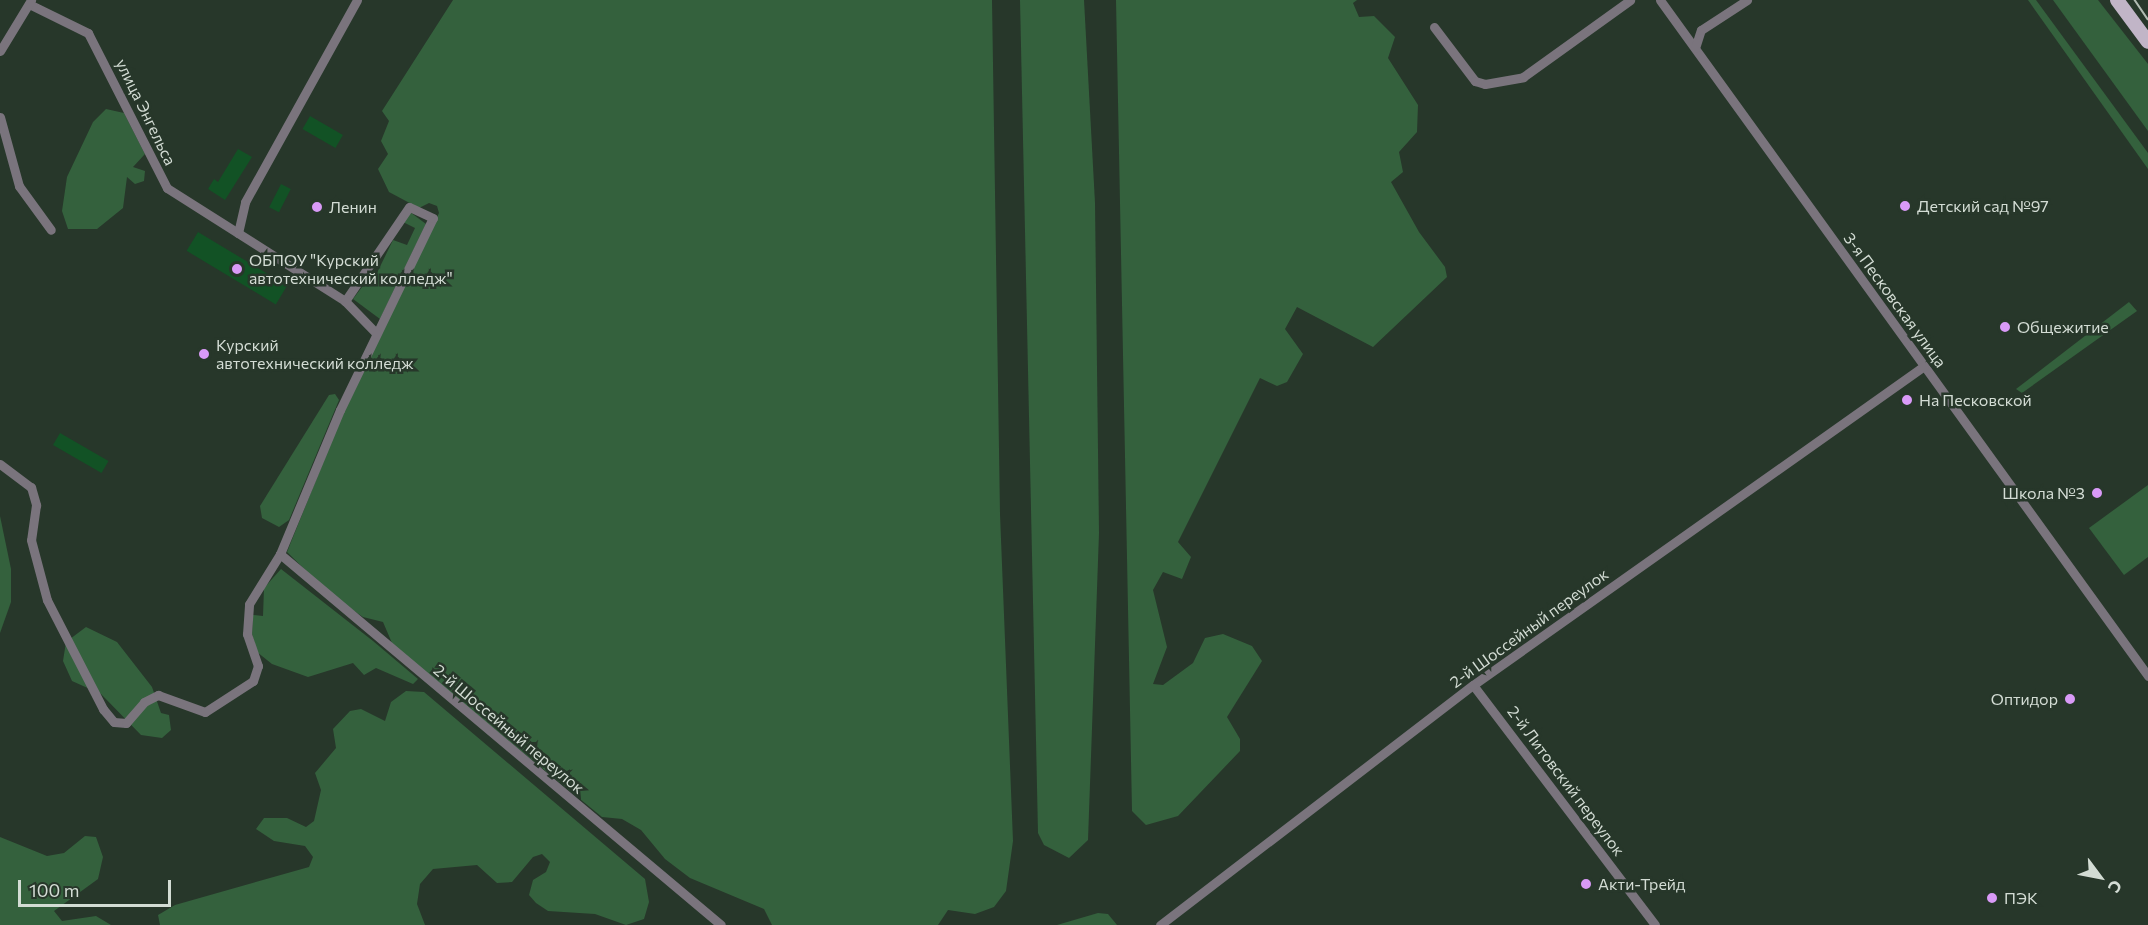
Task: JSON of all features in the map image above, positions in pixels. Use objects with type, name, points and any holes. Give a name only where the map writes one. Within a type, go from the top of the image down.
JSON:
[{"type":"main road","points":[[2117,0],[2148,42]]},
{"type":"street","points":[[238,233],[244,202],[357,0]]},
{"type":"street","points":[[1434,27],[1475,81],[1485,84],[1523,77],[1630,0]]},
{"type":"street","name":"3-я Песковская улица","points":[[1659,0],[2148,676]]},
{"type":"street","points":[[1695,48],[1701,30],[1747,0]]},
{"type":"street","name":"улица Энгельса","points":[[0,51],[30,2],[88,33],[167,188],[345,302],[376,333]]},
{"type":"street","points":[[0,117],[19,186],[51,230]]},
{"type":"street","points":[[0,464],[31,487],[36,505],[32,540],[47,600],[114,722],[126,723],[144,702],[158,695],[205,712],[253,681],[258,666],[247,634],[249,604],[280,554],[376,333],[433,218],[409,207],[345,302]]},
{"type":"street","name":"2-й Шоссейный переулок","points":[[1160,925],[1473,685],[1924,366]]},
{"type":"street","name":"2-й Шоссейный переулок","points":[[280,554],[721,925]]},
{"type":"street","name":"2-й Литовский переулок","points":[[1473,685],[1655,925]]},
{"type":"green space","points":[[453,0],[992,0],[1000,514],[1013,841],[1006,891],[994,907],[975,914],[948,910],[938,925],[772,925],[764,909],[690,878],[665,859],[641,830],[622,819],[602,817],[405,656],[392,643],[383,622],[363,617],[331,595],[287,552],[343,413],[439,213],[437,206],[429,203],[419,208],[389,192],[378,169],[388,154],[381,141],[389,121],[382,111]]},
{"type":"green space","points":[[1020,0],[1084,0],[1095,203],[1099,533],[1088,840],[1069,858],[1044,845],[1038,833]]},
{"type":"green space","points":[[1116,0],[1357,0],[1353,3],[1359,17],[1374,16],[1395,37],[1388,58],[1418,105],[1417,132],[1399,152],[1403,172],[1391,182],[1419,232],[1445,267],[1447,277],[1373,347],[1297,307],[1285,329],[1303,354],[1287,382],[1277,386],[1260,378],[1178,542],[1191,557],[1182,579],[1163,572],[1153,590],[1167,647],[1153,684],[1163,685],[1193,663],[1205,638],[1223,634],[1252,646],[1262,661],[1227,717],[1240,739],[1240,751],[1178,816],[1146,825],[1132,811]]},
{"type":"green space","points":[[2028,0],[2036,0],[2148,153],[2148,169]]},
{"type":"green space","points":[[2053,0],[2098,0],[2148,64],[2148,131]]},
{"type":"green space","points":[[106,109],[124,113],[145,154],[133,167],[145,171],[144,181],[135,184],[127,177],[123,208],[97,229],[68,229],[62,211],[67,177],[93,122]]},
{"type":"green space","points":[[410,212],[426,224],[380,319],[353,299],[365,283],[373,281],[393,240],[407,245],[415,228],[403,222]]},
{"type":"green space","points":[[2129,302],[2137,311],[2022,393],[2016,389]]},
{"type":"green space","points":[[335,394],[339,400],[289,520],[279,527],[262,518],[260,506],[329,395]]},
{"type":"green space","points":[[2148,485],[2148,557],[2124,575],[2089,528]]},
{"type":"green space","points":[[0,516],[11,569],[11,602],[0,633]]},
{"type":"green space","points":[[281,569],[418,679],[413,684],[376,668],[364,675],[353,663],[308,677],[272,664],[257,652],[252,634],[253,615],[263,616],[264,588]]},
{"type":"green space","points":[[86,627],[117,642],[152,687],[161,713],[169,715],[171,730],[162,738],[141,735],[101,694],[72,681],[63,661],[66,642]]},
{"type":"green space","points":[[406,691],[424,692],[645,879],[649,902],[644,919],[626,925],[595,914],[548,911],[529,895],[533,880],[546,872],[550,862],[542,854],[533,857],[512,882],[497,883],[477,865],[433,869],[420,884],[417,904],[425,925],[160,925],[158,915],[175,905],[309,867],[313,857],[305,846],[274,841],[256,829],[264,818],[287,818],[306,827],[314,821],[321,790],[315,773],[336,748],[333,729],[350,711],[361,709],[385,721],[391,702]]},
{"type":"green space","points":[[85,836],[96,837],[103,857],[98,879],[54,911],[62,921],[96,916],[111,925],[0,925],[0,837],[47,856],[64,853]]},
{"type":"green space","points":[[1098,913],[1108,914],[1117,925],[1057,925]]},
{"type":"building","points":[[310,116],[343,135],[335,148],[302,129]]},
{"type":"building","points":[[238,149],[252,157],[225,200],[208,189],[214,179],[218,182]]},
{"type":"building","name":"ОБПОУ \"Курский автотехнический колледж\"","points":[[281,184],[291,189],[279,212],[269,207]]},
{"type":"building","name":"ОБПОУ \"Курский автотехнический колледж\"","points":[[198,232],[287,286],[276,304],[187,251]]},
{"type":"building","points":[[60,433],[108,461],[101,473],[53,445]]},
{"type":"tram line","points":[[2135,0],[2148,19]]},
{"type":"place","name":"Детский сад №97","points":[[1905,206]]},
{"type":"place","name":"Ленин","points":[[317,207]]},
{"type":"place","name":"ОБПОУ \"Курский автотехнический колледж\"","points":[[237,269]]},
{"type":"place","name":"Общежитие","points":[[2005,327]]},
{"type":"place","name":"Курский автотехнический колледж","points":[[204,354]]},
{"type":"place","name":"На Песковской","points":[[1907,400]]},
{"type":"place","name":"Школа №3","points":[[2097,493]]},
{"type":"place","name":"Оптидор","points":[[2070,699]]},
{"type":"place","name":"Акти-Трейд","points":[[1586,884]]},
{"type":"place","name":"ПЭК","points":[[1992,898]]}]
